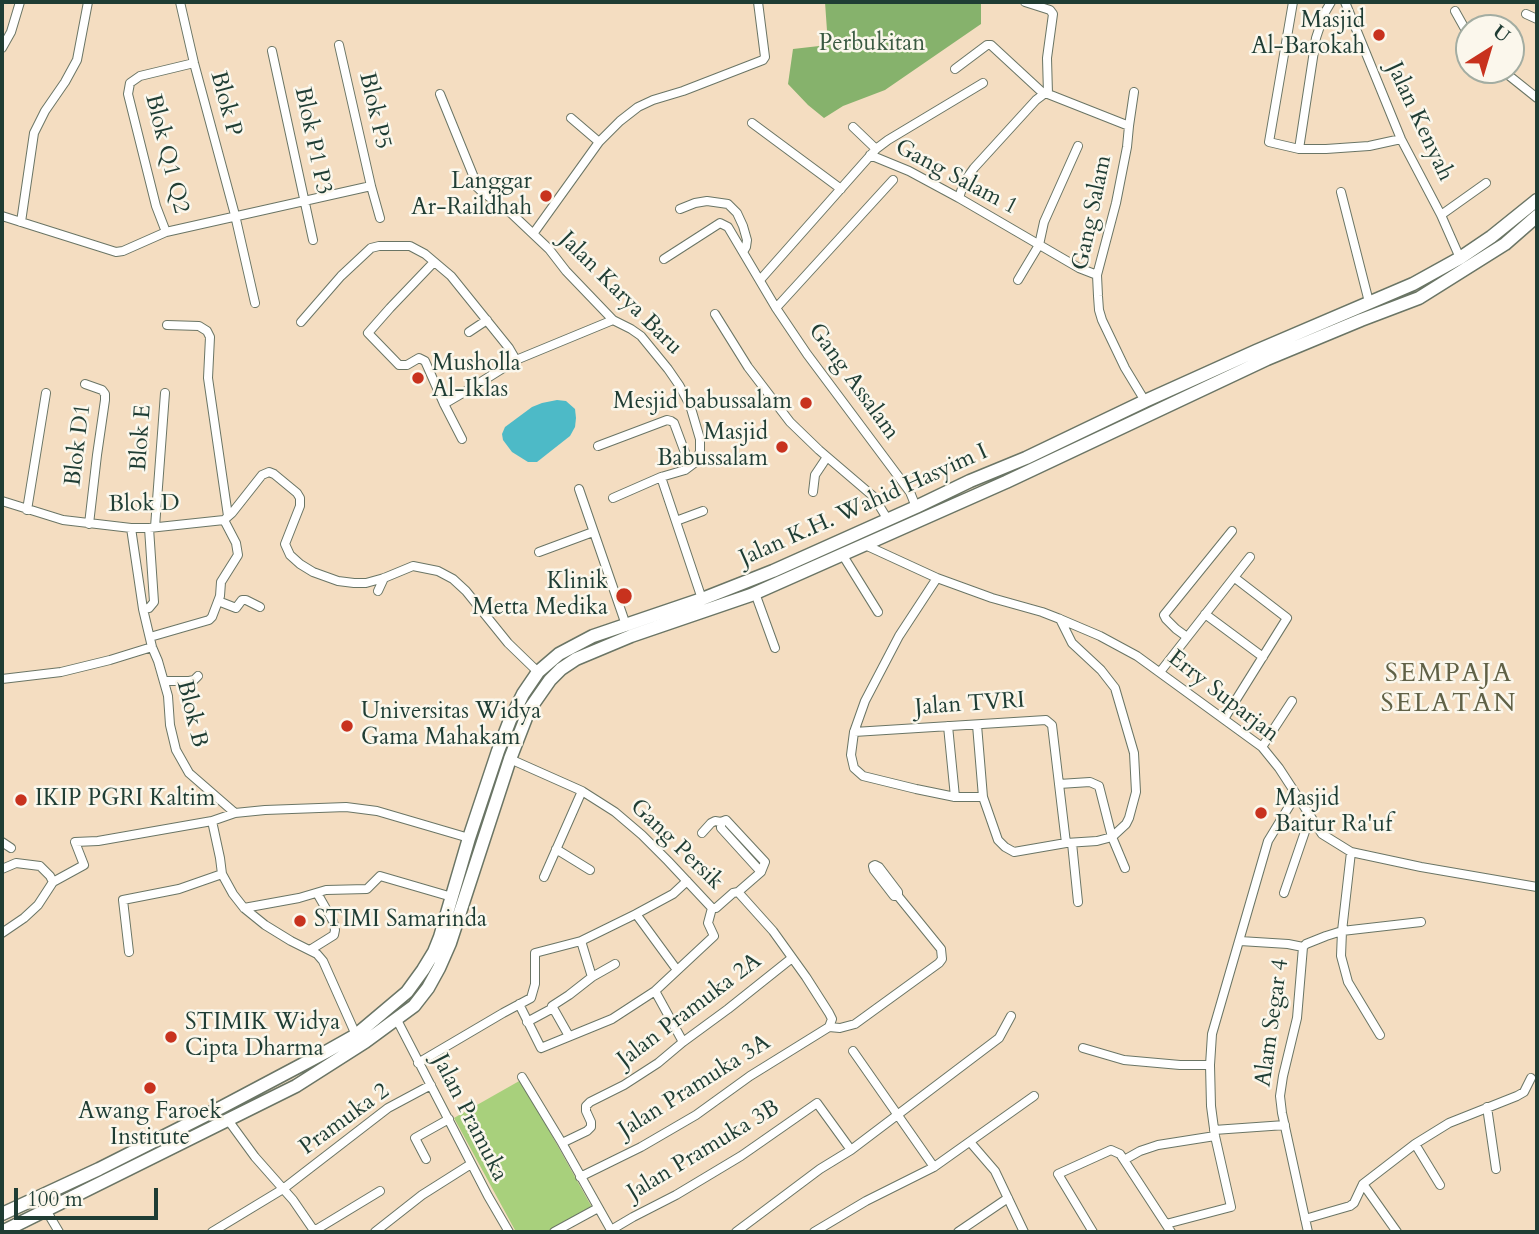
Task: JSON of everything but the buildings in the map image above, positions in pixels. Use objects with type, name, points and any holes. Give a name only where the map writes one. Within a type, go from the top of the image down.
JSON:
[{"type":"main road","name":"Jalan K.H. Wahid Hasyim I","points":[[2,1232],[296,1086],[414,1006],[428,988],[445,955],[510,759],[523,694],[538,672],[559,654],[593,636],[773,571],[1145,401],[1413,284],[1491,237],[1537,200]]},
{"type":"main road","name":"Jalan K.H. Wahid Hasyim I","points":[[2,1214],[222,1107],[356,1035],[407,992],[434,952],[498,751],[550,680],[576,659],[755,593],[1006,482],[1267,359],[1419,298],[1505,244],[1537,216]]},
{"type":"main road","points":[[1413,284],[1419,298]]},
{"type":"main road","points":[[998,470],[1006,482]]},
{"type":"main road","points":[[132,1152],[138,1165]]},
{"type":"street","points":[[2,48],[11,32],[20,2]]},
{"type":"street","points":[[21,222],[34,133],[77,60],[88,2]]},
{"type":"street","name":"Blok P","points":[[180,2],[255,303]]},
{"type":"street","name":"Jalan Karya Baru","points":[[533,234],[599,142],[620,121],[650,101],[763,60],[765,57],[758,2]]},
{"type":"street","points":[[960,198],[964,182],[971,172],[1046,94],[1047,58],[1053,15],[1051,10],[1025,2]]},
{"type":"street","points":[[1293,2],[1268,141],[1271,144],[1299,149],[1369,146],[1401,139]]},
{"type":"street","points":[[1299,149],[1316,38],[1331,2]]},
{"type":"street","name":"Jalan Kenyah","points":[[1345,2],[1401,139],[1460,258]]},
{"type":"street","points":[[1526,14],[1537,19]]},
{"type":"street","name":"Blok P5","points":[[339,45],[380,218]]},
{"type":"street","points":[[955,69],[987,45],[991,45],[1046,94],[1129,126]]},
{"type":"street","name":"Blok P1 P3","points":[[272,51],[313,240]]},
{"type":"street","name":"Blok Q1 Q2","points":[[194,63],[140,76],[131,83],[128,94],[156,206],[166,232],[371,186]]},
{"type":"street","points":[[853,127],[873,152],[888,140],[983,83]]},
{"type":"street","points":[[1520,84],[1537,98]]},
{"type":"street","name":"Gang Salam","points":[[1134,92],[1127,147],[1097,275],[1102,320],[1125,368],[1145,401]]},
{"type":"street","name":"Jalan Karya Baru","points":[[440,94],[476,186],[512,214],[549,249],[613,320],[641,336],[674,377],[690,405],[700,439],[697,461],[690,466]]},
{"type":"street","points":[[571,118],[599,142]]},
{"type":"street","points":[[752,123],[841,189]]},
{"type":"street","points":[[1018,280],[1039,245],[1044,222],[1078,146]]},
{"type":"street","name":"Gang Salam 1","points":[[760,280],[873,152],[960,198],[1079,268],[1097,275]]},
{"type":"street","points":[[776,308],[893,180]]},
{"type":"street","points":[[1441,215],[1486,183]]},
{"type":"street","points":[[1341,192],[1369,302]]},
{"type":"street","points":[[680,209],[707,201],[728,205],[737,213],[743,226],[747,240],[743,252]]},
{"type":"street","points":[[2,216],[116,253],[166,232]]},
{"type":"street","name":"Gang Assalam","points":[[664,258],[720,223],[728,227],[776,308],[910,492],[916,507]]},
{"type":"street","points":[[301,322],[341,276],[371,248],[410,246],[425,254],[451,276],[516,360]]},
{"type":"street","points":[[434,262],[368,333],[399,365],[407,365],[419,358],[425,361],[462,439]]},
{"type":"street","points":[[715,314],[748,367],[790,422],[874,497],[888,520]]},
{"type":"street","points":[[469,332],[487,320]]},
{"type":"street","points":[[444,404],[516,360],[613,320]]},
{"type":"street","points":[[150,637],[209,620],[214,614],[221,582],[237,555],[236,543],[226,518],[208,379],[210,337],[207,331],[199,326],[167,325]]},
{"type":"street","name":"Blok D1","points":[[85,384],[102,390],[105,394],[89,524]]},
{"type":"street","points":[[27,510],[46,393]]},
{"type":"street","name":"Blok E","points":[[143,609],[149,608],[154,602],[152,528],[165,393]]},
{"type":"street","points":[[598,446],[667,420],[674,424],[690,466],[613,498]]},
{"type":"street","points":[[813,492],[815,475],[827,457]]},
{"type":"street","points":[[226,518],[262,475],[269,472],[274,474],[300,498],[300,506],[285,544],[290,555],[313,572],[338,581],[366,583],[413,566],[438,571],[453,579],[470,596],[508,643],[538,672]]},
{"type":"street","points":[[661,477],[702,598]]},
{"type":"street","points":[[579,489],[626,625]]},
{"type":"street","name":"Blok D","points":[[2,501],[63,520],[131,528],[152,528],[226,518]]},
{"type":"street","points":[[676,521],[703,511]]},
{"type":"street","name":"Blok B","points":[[131,528],[143,609],[168,696],[170,725],[176,750],[189,773],[234,813]]},
{"type":"street","points":[[1187,636],[1164,615],[1232,531]]},
{"type":"street","points":[[539,552],[593,532]]},
{"type":"street","name":"Erry Suparjan","points":[[863,544],[937,578],[1060,619],[1137,656],[1262,747],[1325,837],[1351,852],[1537,887]]},
{"type":"street","points":[[842,554],[878,612]]},
{"type":"street","points":[[1160,672],[1250,557]]},
{"type":"street","points":[[378,591],[384,578]]},
{"type":"street","points":[[937,578],[899,636],[865,701],[854,732],[851,755],[854,768],[863,776],[955,797],[983,797]]},
{"type":"street","points":[[1224,719],[1287,618],[1235,578]]},
{"type":"street","points":[[755,593],[775,648]]},
{"type":"street","points":[[218,601],[236,608],[244,599],[260,607]]},
{"type":"street","points":[[1205,614],[1263,657]]},
{"type":"street","points":[[977,725],[983,797],[998,840],[1005,847],[1014,852],[1097,841],[1112,837],[1126,824],[1136,792],[1134,752],[1115,688],[1101,670],[1072,643],[1060,619]]},
{"type":"street","points":[[2,679],[61,672],[152,647]]},
{"type":"street","points":[[164,681],[189,681],[198,676]]},
{"type":"street","points":[[1262,747],[1292,701]]},
{"type":"street","name":"Jalan TVRI","points":[[854,732],[1046,720],[1049,722],[1052,725],[1078,902]]},
{"type":"street","points":[[948,726],[955,797]]},
{"type":"street","name":"Gang Persik","points":[[510,759],[582,790],[615,811],[642,835],[712,908],[738,892],[792,958],[829,1013],[832,1019],[829,1027]]},
{"type":"street","points":[[1059,784],[1090,782],[1099,786],[1112,837],[1125,868]]},
{"type":"street","points":[[544,877],[582,790]]},
{"type":"street","points":[[1166,1224],[1231,1207],[1211,1106],[1212,1034],[1268,841],[1296,795]]},
{"type":"street","points":[[2,933],[38,905],[53,882],[84,865],[75,842],[98,841],[212,821],[234,813],[346,807],[377,811],[470,838]]},
{"type":"street","points":[[1284,893],[1310,817]]},
{"type":"street","points":[[702,833],[711,823],[726,820],[765,862],[761,872],[738,892]]},
{"type":"street","points":[[212,821],[222,874],[233,894],[244,908],[265,925],[291,942],[317,954],[323,961],[356,1035]]},
{"type":"street","points":[[2,842],[11,848]]},
{"type":"street","points":[[556,849],[590,870]]},
{"type":"street","points":[[1351,852],[1342,931],[1342,956],[1348,982],[1380,1035]]},
{"type":"street","points":[[2,870],[16,863],[33,864],[40,866],[53,882]]},
{"type":"street","points":[[129,952],[123,900],[178,889],[222,874]]},
{"type":"street","points":[[244,908],[332,890],[367,889],[382,876],[452,897]]},
{"type":"street","points":[[418,1063],[531,998],[535,984],[535,953],[581,941],[673,894],[687,881]]},
{"type":"street","points":[[310,950],[334,935],[335,930],[333,921],[317,893]]},
{"type":"street","name":"Jalan Pramuka 3A","points":[[580,1177],[696,1115],[750,1076],[829,1027],[840,1028],[855,1024],[939,963],[942,959],[941,950],[898,896]]},
{"type":"street","points":[[519,1004],[541,1048],[612,1019],[655,990],[714,936],[708,923],[712,908]]},
{"type":"street","points":[[636,914],[677,970]]},
{"type":"street","points":[[1240,941],[1305,946],[1342,931],[1421,922]]},
{"type":"street","points":[[581,941],[592,977]]},
{"type":"street","name":"Alam Segar 4","points":[[1305,946],[1297,1018],[1280,1096],[1308,1232]]},
{"type":"street","name":"Jalan Pramuka 2A","points":[[562,1143],[591,1127],[586,1111],[590,1102],[658,1063],[792,958]]},
{"type":"street","points":[[569,1036],[552,1006],[615,964]]},
{"type":"street","points":[[655,990],[683,1042]]},
{"type":"street","points":[[527,1022],[554,1008]]},
{"type":"street","points":[[736,1232],[820,1169],[851,1150],[999,1038],[1011,1016]]},
{"type":"street","name":"Jalan Pramuka","points":[[397,1020],[509,1232]]},
{"type":"street","points":[[1083,1048],[1124,1060],[1210,1065]]},
{"type":"street","points":[[853,1051],[934,1167]]},
{"type":"street","points":[[522,1077],[598,1209],[554,1232]]},
{"type":"street","points":[[1306,1219],[1350,1206],[1363,1184],[1415,1144],[1449,1123],[1517,1096],[1524,1092],[1531,1078]]},
{"type":"street","name":"Pramuka 2","points":[[212,1232],[283,1189],[376,1116],[431,1085]]},
{"type":"street","points":[[814,1232],[866,1201],[934,1167],[1034,1096]]},
{"type":"street","name":"Jalan Pramuka 3B","points":[[598,1209],[611,1230],[741,1156],[817,1103],[851,1150]]},
{"type":"street","points":[[1487,1107],[1496,1168]]},
{"type":"street","points":[[426,1159],[415,1138],[449,1119]]},
{"type":"street","points":[[228,1120],[255,1157],[293,1200],[314,1231],[380,1191]]},
{"type":"street","points":[[1124,1160],[1158,1145],[1215,1133],[1285,1125]]},
{"type":"street","points":[[970,1142],[995,1171],[1024,1232]]},
{"type":"street","points":[[1415,1144],[1440,1185]]},
{"type":"street","points":[[1093,1232],[1058,1174],[1115,1150],[1171,1232]]},
{"type":"street","points":[[375,1232],[422,1195],[471,1164]]},
{"type":"street","points":[[1363,1184],[1397,1232]]},
{"type":"street","points":[[958,1232],[1007,1198]]},
{"type":"street","points":[[46,1210],[58,1232]]},
{"type":"green space","name":"Perbukitan","points":[[825,2],[981,2],[981,24],[885,90],[843,106],[824,118],[788,84],[793,49],[828,45]]},
{"type":"green space","points":[[521,1080],[594,1211],[560,1232],[516,1232],[454,1118]]},
{"type":"water","points":[[557,400],[566,401],[575,409],[575,427],[570,436],[537,462],[528,462],[512,452],[503,440],[505,427],[532,407]]},
{"type":"place","name":"Masjid Al-Barokah","points":[[1379,35]]},
{"type":"place","name":"Langgar Ar-Raildhah","points":[[546,196]]},
{"type":"place","name":"Musholla Al-Iklas","points":[[418,378]]},
{"type":"place","name":"Mesjid babussalam","points":[[806,403]]},
{"type":"place","name":"Masjid Babussalam","points":[[782,447]]},
{"type":"place","name":"Klinik Metta Medika","points":[[624,596]]},
{"type":"place","name":"Universitas Widya Gama Mahakam","points":[[347,726]]},
{"type":"place","name":"IKIP PGRI Kaltim","points":[[21,800]]},
{"type":"place","name":"Masjid Baitur Ra'uf","points":[[1261,813]]},
{"type":"place","name":"STIMI Samarinda","points":[[300,921]]},
{"type":"place","name":"STIMIK Widya Cipta Dharma","points":[[171,1037]]},
{"type":"place","name":"Awang Faroek Institute","points":[[150,1088]]},
{"type":"district","name":"SEMPAJA SELATAN","points":[[1449,690]]}]
